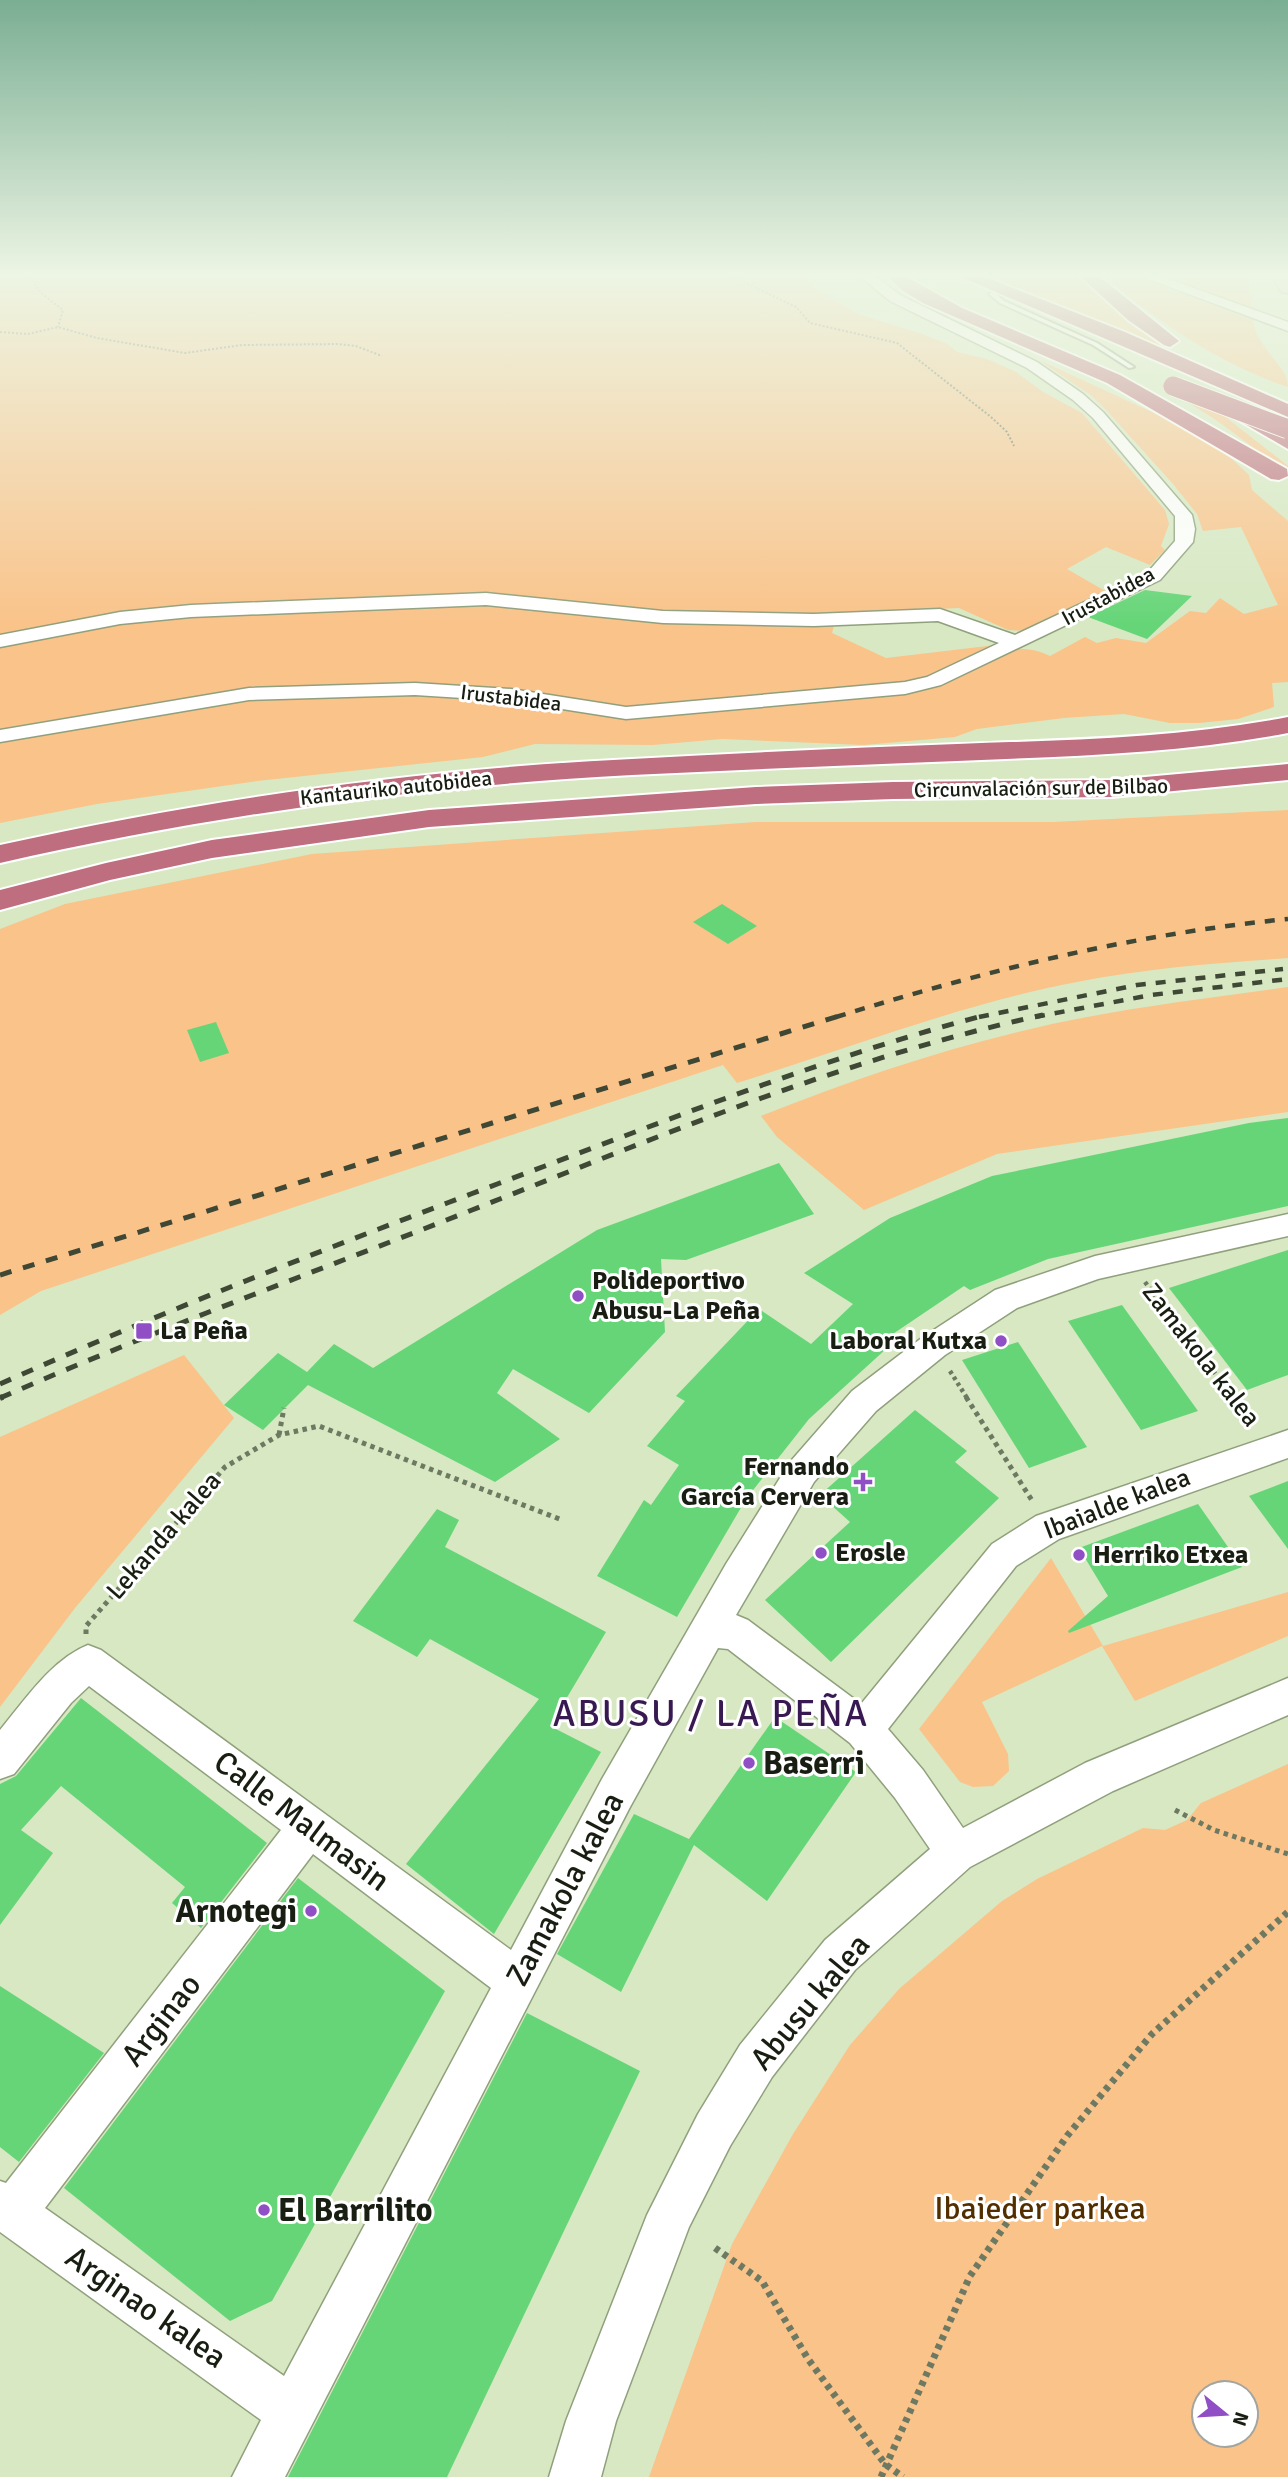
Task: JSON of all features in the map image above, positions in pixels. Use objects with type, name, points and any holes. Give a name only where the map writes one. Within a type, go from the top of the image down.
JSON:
[{"type":"highway","points":[[1142,393],[1285,470]]},
{"type":"highway","points":[[1163,393],[1285,470]]},
{"type":"highway","points":[[1189,393],[1285,470]]},
{"type":"highway","points":[[1196,393],[1288,443]]},
{"type":"highway","points":[[1202,393],[1288,429]]},
{"type":"highway","points":[[1247,393],[1288,411]]},
{"type":"highway","points":[[798,763],[1163,742],[1288,725]]},
{"type":"highway","points":[[798,763],[905,768],[1078,766],[1152,763],[1288,749]]},
{"type":"highway","name":"Kantauriko autobidea","points":[[0,854],[132,825],[356,790],[560,772],[798,763]]},
{"type":"highway","name":"Circunvalación sur de Bilbao","points":[[793,796],[866,791],[1088,789],[1184,784],[1288,772]]},
{"type":"highway","points":[[793,796],[868,801],[1055,804],[1179,804],[1288,796]]},
{"type":"highway","name":"Kantauriko autobidea","points":[[0,900],[141,865],[386,824],[592,804],[793,796]]},
{"type":"street","name":"Irustabidea","points":[[0,736],[249,694],[415,689],[511,695],[626,713],[883,692],[934,681],[1154,576],[1184,542],[1186,529],[1183,515],[1098,415],[1072,393]]},
{"type":"street","points":[[0,640],[120,618],[191,611],[486,599],[663,617],[814,620],[940,615],[1013,641]]},
{"type":"street","name":"Zamakola kalea","points":[[258,2477],[622,1781],[802,1472],[864,1401],[934,1346],[1006,1298],[1095,1268],[1288,1225]]},
{"type":"street","name":"Ibaialde kalea","points":[[864,1730],[1004,1555],[1048,1527],[1281,1446]]},
{"type":"street","points":[[709,1630],[735,1632],[864,1730],[909,1784],[956,1853]]},
{"type":"street","points":[[0,1760],[58,1690],[88,1663]]},
{"type":"street","name":"Calle Malmasin","points":[[88,1663],[516,1980]]},
{"type":"street","name":"Abusu kalea","points":[[575,2477],[591,2421],[670,2215],[721,2118],[757,2061],[840,1955],[956,1853],[1099,1777],[1288,1696]]},
{"type":"street","name":"Arginao","points":[[6,2209],[309,1827]]},
{"type":"street","name":"Arginao kalea","points":[[6,2209],[291,2411]]},
{"type":"path","points":[[961,393],[1007,432],[1014,446]]},
{"type":"path","name":"Zamakola kalea","points":[[1130,1262],[1281,1446]]},
{"type":"path","points":[[934,1346],[1048,1527]]},
{"type":"path","points":[[279,1435],[284,1408]]},
{"type":"path","name":"Lekanda kalea","points":[[88,1663],[86,1626],[225,1467],[279,1435],[319,1426],[562,1520]]},
{"type":"path","points":[[1175,1810],[1214,1830],[1288,1854]]},
{"type":"path","points":[[881,2477],[970,2276],[1067,2136],[1152,2034],[1288,1912]]},
{"type":"path","points":[[715,2248],[762,2281],[807,2359],[886,2464],[903,2477]]},
{"type":"green space","points":[[0,393],[1044,393],[1082,413],[1165,510],[1169,524],[1161,546],[1165,550],[1150,565],[1106,547],[1067,569],[1107,592],[1026,631],[1008,630],[959,608],[837,614],[832,633],[886,658],[996,645],[1034,650],[1050,656],[1085,637],[1097,643],[1116,638],[1146,643],[1190,611],[1206,613],[1220,598],[1244,614],[1278,605],[1241,527],[1203,531],[1197,514],[1173,484],[1087,393],[1110,393],[1180,425],[1232,459],[1249,475],[1252,490],[1288,521],[1288,682],[1272,683],[1274,707],[1238,719],[1170,723],[1124,714],[1064,718],[977,729],[955,737],[864,745],[722,739],[653,745],[535,744],[483,757],[257,781],[97,804],[0,823]]},
{"type":"green space","points":[[1173,393],[1180,393],[1209,404],[1288,466],[1288,473],[1216,420]]},
{"type":"green space","points":[[1288,810],[1288,958],[1156,970],[1034,991],[948,1014],[737,1083],[723,1065],[41,1291],[0,1315],[0,929],[65,904],[312,854],[756,822],[1053,822]]},
{"type":"green space","points":[[1288,987],[1288,1112],[997,1154],[864,1210],[777,1137],[761,1116],[886,1070],[1014,1033],[1116,1012]]},
{"type":"green space","points":[[184,1355],[234,1418],[75,1608],[0,1707],[0,1437]]},
{"type":"green space","points":[[1051,1558],[1103,1646],[1288,1592],[1288,1636],[1135,1701],[1102,1646],[982,1702],[1008,1754],[1009,1771],[993,1786],[973,1787],[960,1782],[919,1729]]},
{"type":"green space","name":"Ibaieder parkea","points":[[1288,1764],[1288,2477],[649,2477],[732,2244],[793,2134],[850,2045],[899,1989],[1002,1901],[1037,1879],[1143,1828],[1165,1830],[1187,1820],[1201,1803]]},
{"type":"building","points":[[1145,590],[1192,596],[1147,639],[1088,617]]},
{"type":"building","points":[[722,904],[757,926],[728,944],[693,922]]},
{"type":"building","points":[[216,1022],[229,1053],[200,1062],[187,1030]]},
{"type":"building","points":[[1288,1118],[1288,1206],[1048,1259],[970,1290],[964,1286],[878,1344],[886,1349],[809,1419],[746,1499],[677,1617],[597,1576],[644,1500],[651,1505],[679,1465],[647,1446],[685,1401],[676,1396],[759,1309],[811,1344],[853,1304],[804,1273],[890,1218],[992,1176],[1249,1123]]},
{"type":"building","name":"Polideportivo Abusu-La Peña","points":[[779,1163],[814,1214],[686,1260],[661,1259],[665,1332],[589,1413],[513,1369],[497,1393],[560,1439],[495,1482],[308,1385],[263,1430],[224,1405],[278,1353],[307,1372],[334,1344],[373,1368],[597,1230]]},
{"type":"building","points":[[1288,1250],[1288,1375],[1247,1390],[1169,1288]]},
{"type":"building","points":[[1122,1305],[1198,1411],[1141,1430],[1068,1321]]},
{"type":"building","points":[[1018,1342],[1087,1447],[1029,1468],[962,1360]]},
{"type":"building","points":[[915,1410],[967,1451],[955,1462],[999,1498],[831,1662],[765,1600],[850,1522],[820,1495]]},
{"type":"building","points":[[1288,1481],[1288,1549],[1249,1496]]},
{"type":"building","points":[[1198,1504],[1242,1567],[1069,1633],[1068,1631],[1108,1596],[1079,1548]]},
{"type":"building","points":[[437,1509],[459,1520],[445,1547],[606,1632],[550,1726],[601,1752],[494,1934],[406,1864],[539,1699],[430,1639],[417,1657],[353,1621]]},
{"type":"building","points":[[81,1698],[267,1843],[201,1928],[172,1903],[185,1887],[61,1786],[21,1830],[53,1853],[0,1925],[0,1784],[16,1776]]},
{"type":"building","points":[[775,1717],[856,1772],[767,1901],[694,1845],[621,1992],[557,1954],[634,1814],[689,1839]]},
{"type":"building","points":[[298,1878],[445,1991],[272,2301],[230,2321],[64,2188]]},
{"type":"building","points":[[0,1986],[104,2053],[19,2162],[0,2147]]},
{"type":"building","points":[[527,2013],[640,2071],[447,2477],[288,2477]]},
{"type":"railway","points":[[836,1017],[947,984],[1059,956],[1173,934],[1288,919]]},
{"type":"railway","points":[[979,1017],[1137,985],[1283,969]]},
{"type":"railway","points":[[1035,1017],[1151,995],[1288,979]]},
{"type":"railway","points":[[0,1275],[842,1015]]},
{"type":"railway","points":[[0,1384],[271,1271],[654,1125],[819,1065],[986,1015]]},
{"type":"railway","points":[[3,1397],[0,1398],[176,1325],[754,1101],[897,1053],[1043,1015]]},
{"type":"place","name":"Polideportivo Abusu-La Peña","points":[[578,1296]]},
{"type":"place","name":"La Peña","points":[[144,1331]]},
{"type":"place","name":"Laboral Kutxa","points":[[1001,1341]]},
{"type":"place","name":"Fernando García Cervera","points":[[863,1482]]},
{"type":"place","name":"Erosle","points":[[821,1553]]},
{"type":"place","name":"Herriko Etxea","points":[[1079,1555]]},
{"type":"place","name":"Baserri","points":[[749,1763]]},
{"type":"place","name":"Arnotegi","points":[[311,1911]]},
{"type":"place","name":"El Barrilito","points":[[264,2210]]},
{"type":"district","name":"ABUSU / LA PEÑA","points":[[711,1714]]}]
